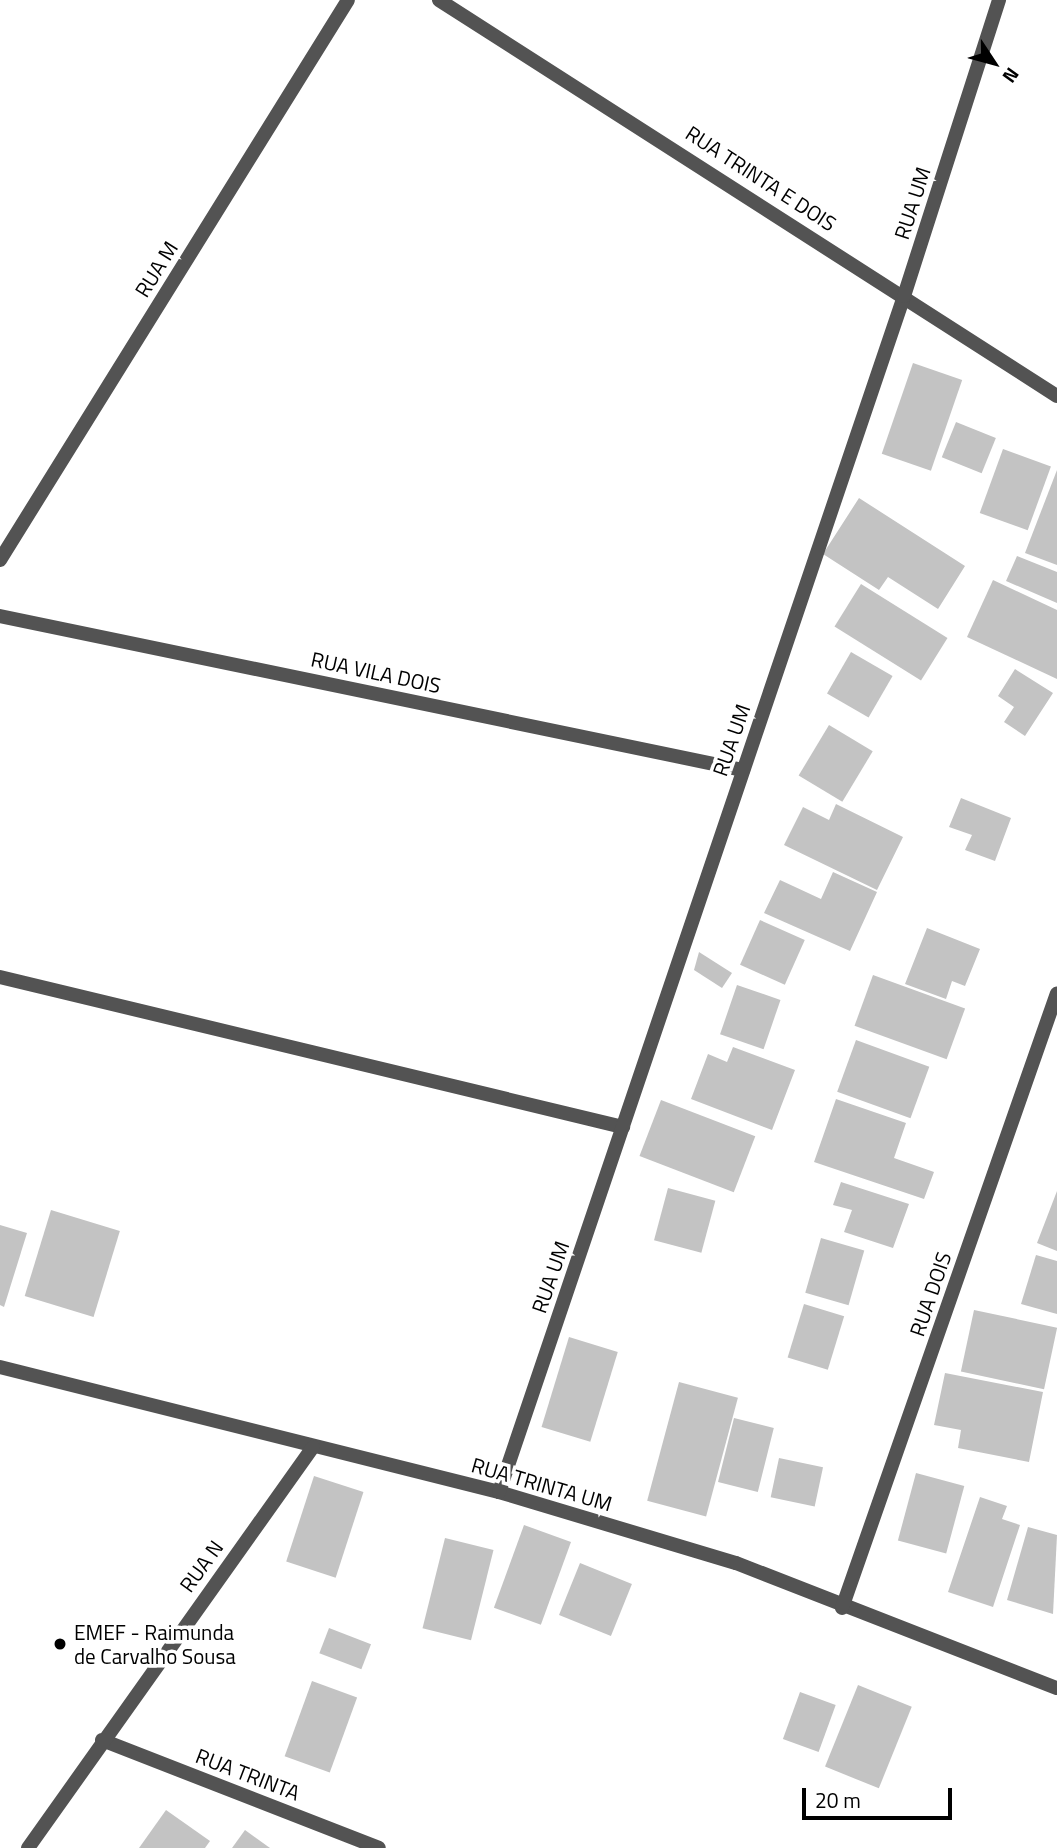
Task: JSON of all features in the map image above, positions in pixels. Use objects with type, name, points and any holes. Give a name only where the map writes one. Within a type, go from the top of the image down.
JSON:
[{"type":"street","name":"RUA M","points":[[0,560],[348,0]]},
{"type":"street","name":"RUA TRINTA E DOIS","points":[[439,0],[1057,396]]},
{"type":"street","name":"RUA UM","points":[[499,1492],[904,296],[999,0]]},
{"type":"street","name":"RUA VILA DOIS","points":[[0,616],[743,770]]},
{"type":"street","points":[[0,977],[623,1127]]},
{"type":"street","name":"RUA DOIS","points":[[842,1608],[1057,993]]},
{"type":"street","name":"RUA TRINTA UM","points":[[0,1367],[499,1492],[736,1563],[842,1608],[1057,1688]]},
{"type":"street","name":"RUA N","points":[[28,1848],[102,1740],[313,1447]]},
{"type":"street","name":"RUA TRINTA","points":[[102,1740],[379,1848]]},
{"type":"building","points":[[913,363],[962,380],[931,471],[882,454]]},
{"type":"building","points":[[956,422],[996,438],[982,473],[942,457]]},
{"type":"building","points":[[1003,449],[1051,466],[1028,530],[980,513]]},
{"type":"building","points":[[1057,470],[1057,565],[1025,553]]},
{"type":"building","points":[[859,498],[965,566],[938,609],[888,577],[879,590],[823,554]]},
{"type":"building","points":[[1017,556],[1057,572],[1057,603],[1006,581]]},
{"type":"building","points":[[993,580],[1057,610],[1057,679],[967,637]]},
{"type":"building","points":[[861,584],[948,638],[921,680],[835,626]]},
{"type":"building","points":[[851,652],[893,676],[869,718],[827,694]]},
{"type":"building","points":[[1015,669],[1053,693],[1025,736],[1004,722],[1014,707],[998,696]]},
{"type":"building","points":[[829,725],[873,751],[842,802],[799,776]]},
{"type":"building","points":[[961,798],[1011,818],[995,861],[965,850],[972,835],[949,827]]},
{"type":"building","points":[[836,804],[903,837],[877,890],[784,845],[803,807],[829,820]]},
{"type":"building","points":[[833,872],[877,892],[850,951],[764,913],[780,880],[821,899]]},
{"type":"building","points":[[760,920],[805,940],[785,985],[740,965]]},
{"type":"building","points":[[927,928],[980,949],[965,986],[952,981],[946,999],[905,984]]},
{"type":"building","points":[[699,952],[732,973],[722,988],[694,970]]},
{"type":"building","points":[[873,975],[965,1009],[947,1059],[855,1026]]},
{"type":"building","points":[[737,985],[780,1000],[764,1049],[720,1034]]},
{"type":"building","points":[[856,1040],[929,1067],[910,1118],[837,1092]]},
{"type":"building","points":[[733,1047],[795,1070],[772,1130],[691,1099],[708,1054],[727,1062]]},
{"type":"building","points":[[836,1099],[906,1123],[894,1158],[934,1172],[924,1199],[814,1162]]},
{"type":"building","points":[[661,1100],[755,1136],[734,1192],[639,1156]]},
{"type":"building","points":[[841,1182],[909,1204],[893,1248],[844,1232],[852,1210],[833,1205]]},
{"type":"building","points":[[668,1188],[715,1201],[701,1253],[654,1240]]},
{"type":"building","points":[[1057,1191],[1057,1251],[1037,1243]]},
{"type":"building","points":[[51,1210],[120,1231],[94,1317],[25,1296]]},
{"type":"building","points":[[0,1225],[27,1233],[4,1307],[0,1305]]},
{"type":"building","points":[[821,1238],[864,1250],[849,1305],[805,1293]]},
{"type":"building","points":[[1036,1255],[1057,1261],[1057,1314],[1021,1304]]},
{"type":"building","points":[[804,1304],[844,1316],[828,1370],[788,1358]]},
{"type":"building","points":[[974,1310],[1057,1328],[1044,1389],[961,1372]]},
{"type":"building","points":[[569,1337],[618,1352],[590,1442],[542,1427]]},
{"type":"building","points":[[945,1373],[1043,1392],[1029,1462],[958,1448],[961,1430],[934,1425]]},
{"type":"building","points":[[679,1382],[738,1398],[706,1517],[647,1501]]},
{"type":"building","points":[[734,1418],[774,1428],[758,1492],[718,1482]]},
{"type":"building","points":[[779,1458],[823,1467],[815,1506],[771,1497]]},
{"type":"building","points":[[916,1473],[964,1486],[946,1554],[898,1541]]},
{"type":"building","points":[[314,1476],[363,1492],[336,1578],[286,1562]]},
{"type":"building","points":[[980,1497],[1007,1506],[1002,1519],[1020,1525],[993,1607],[948,1592]]},
{"type":"building","points":[[524,1525],[571,1542],[541,1625],[494,1608]]},
{"type":"building","points":[[1028,1527],[1057,1535],[1053,1614],[1007,1600]]},
{"type":"building","points":[[445,1538],[494,1550],[471,1640],[423,1628]]},
{"type":"building","points":[[580,1563],[632,1584],[611,1636],[559,1615]]},
{"type":"building","points":[[329,1628],[371,1644],[361,1669],[319,1653]]},
{"type":"building","points":[[312,1681],[357,1697],[330,1773],[285,1756]]},
{"type":"building","points":[[858,1685],[912,1707],[879,1788],[825,1767]]},
{"type":"building","points":[[800,1692],[836,1705],[819,1752],[783,1739]]},
{"type":"building","points":[[166,1810],[210,1841],[205,1848],[139,1848]]},
{"type":"building","points":[[245,1830],[270,1848],[232,1848]]},
{"type":"place","name":"EMEF - Raimunda de Carvalho Sousa","points":[[60,1644]]}]
